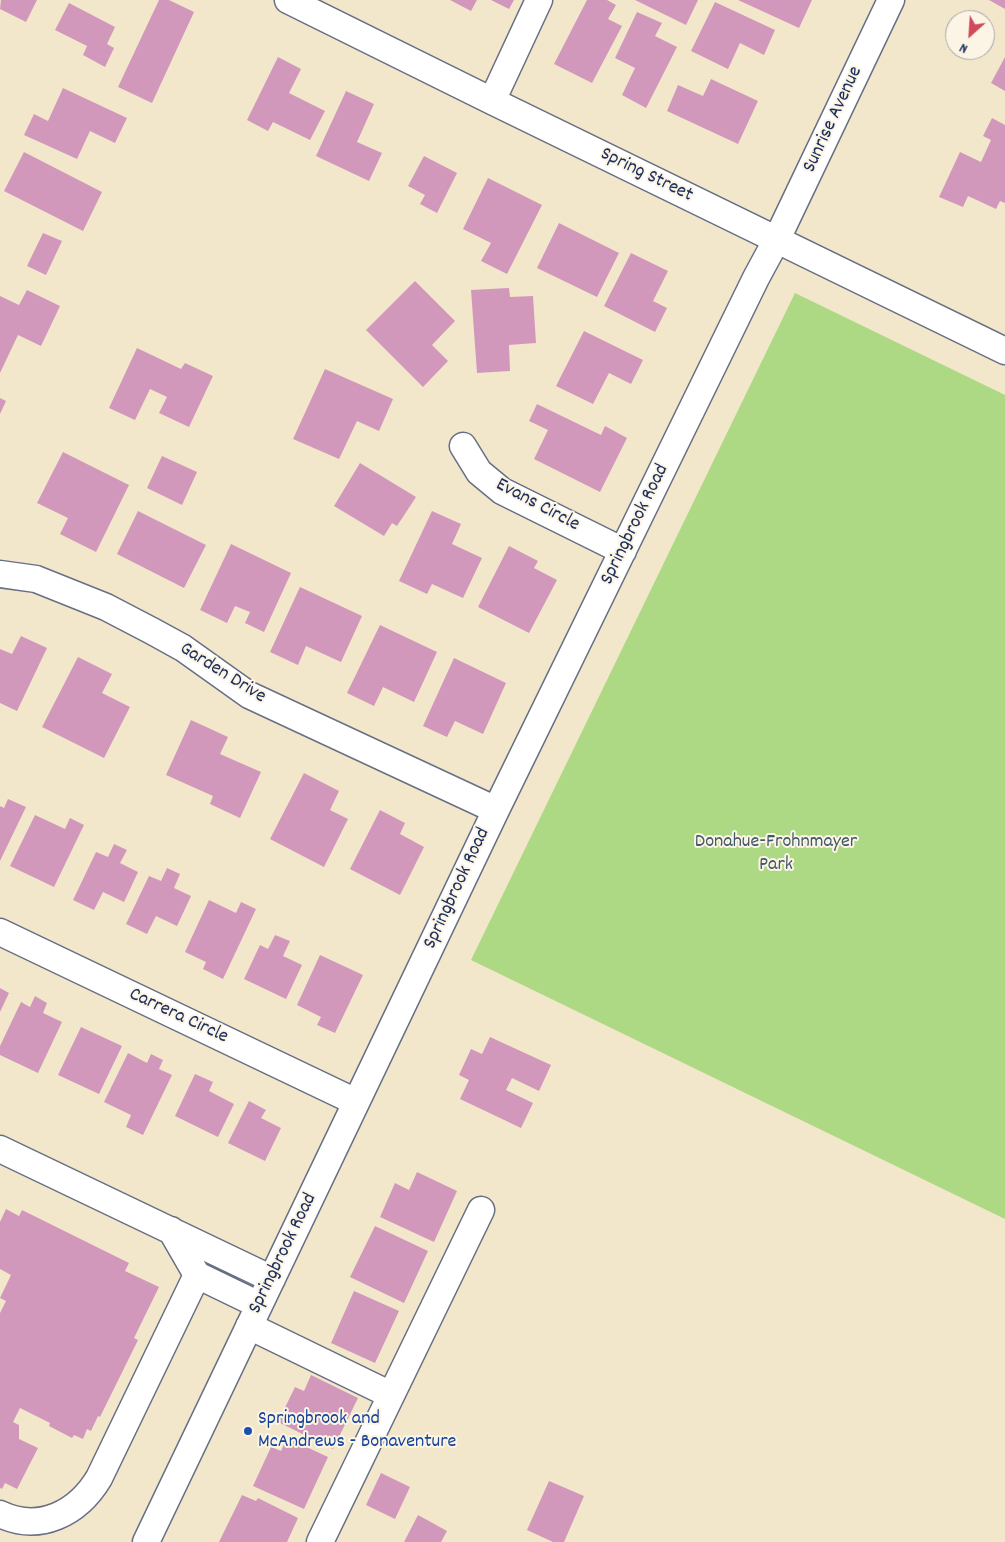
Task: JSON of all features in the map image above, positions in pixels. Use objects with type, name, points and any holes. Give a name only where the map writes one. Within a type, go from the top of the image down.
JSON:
[{"type":"street","name":"Spring Street","points":[[288,0],[1005,351]]},
{"type":"street","points":[[492,101],[539,0]]},
{"type":"street","name":"Sunrise Avenue","points":[[778,239],[891,0]]},
{"type":"street","name":"Springbrook Road","points":[[146,1542],[496,810],[756,278],[778,239]]},
{"type":"street","name":"Evans Circle","points":[[463,446],[479,472],[502,491],[623,551]]},
{"type":"street","name":"Garden Drive","points":[[0,574],[36,579],[106,608],[183,648],[249,695],[496,810]]},
{"type":"street","name":"Carrera Circle","points":[[0,932],[356,1102]]},
{"type":"street","points":[[0,1149],[272,1279]]},
{"type":"street","points":[[320,1542],[481,1210]]},
{"type":"street","points":[[171,1230],[197,1275],[254,1316],[391,1395]]},
{"type":"street","points":[[0,1514],[18,1520],[33,1521],[47,1519],[74,1508],[84,1498],[99,1478],[197,1275]]},
{"type":"green space","name":"Donahue-Frohnmayer Park","points":[[795,293],[1005,395],[1005,1219],[471,960]]},
{"type":"building","points":[[1,0],[37,0],[26,22],[0,9]]},
{"type":"building","points":[[159,0],[169,0],[194,12],[152,103],[118,87]]},
{"type":"building","points":[[450,0],[477,0],[471,11]]},
{"type":"building","points":[[491,0],[514,0],[509,9]]},
{"type":"building","points":[[587,0],[607,0],[616,5],[608,19],[622,26],[592,83],[554,64]]},
{"type":"building","points":[[635,0],[698,0],[686,25]]},
{"type":"building","points":[[738,0],[812,0],[799,28]]},
{"type":"building","points":[[989,0],[1005,0],[1005,9]]},
{"type":"building","points":[[715,2],[775,30],[764,55],[740,43],[728,69],[691,51]]},
{"type":"building","points":[[69,3],[115,27],[107,44],[114,48],[105,67],[83,55],[87,46],[55,30]]},
{"type":"building","points":[[637,12],[662,23],[655,36],[677,47],[646,108],[622,95],[635,68],[615,58]]},
{"type":"building","points":[[278,57],[301,69],[289,93],[325,111],[310,140],[273,122],[268,131],[247,120]]},
{"type":"building","points":[[1005,57],[1005,91],[991,83]]},
{"type":"building","points":[[711,79],[758,101],[738,144],[667,111],[678,85],[703,96]]},
{"type":"building","points":[[63,88],[127,118],[115,143],[90,131],[77,159],[24,135],[34,114],[48,121]]},
{"type":"building","points":[[346,91],[374,104],[357,142],[382,153],[369,181],[316,156]]},
{"type":"building","points":[[992,118],[1005,125],[1005,203],[1000,201],[996,209],[968,196],[963,207],[939,197],[960,152],[981,162],[991,140],[983,136]]},
{"type":"building","points":[[24,152],[102,192],[83,231],[4,191]]},
{"type":"building","points":[[424,156],[457,173],[437,213],[420,204],[425,195],[408,186]]},
{"type":"building","points":[[488,178],[542,205],[507,274],[481,261],[491,243],[463,229]]},
{"type":"building","points":[[559,223],[619,253],[597,297],[537,268]]},
{"type":"building","points":[[43,233],[62,241],[46,275],[27,266]]},
{"type":"building","points":[[631,253],[668,271],[653,301],[667,308],[655,332],[604,306]]},
{"type":"building","points":[[415,281],[455,321],[432,345],[448,361],[423,387],[366,330]]},
{"type":"building","points":[[509,288],[510,297],[533,296],[536,343],[509,345],[510,371],[477,373],[471,290]]},
{"type":"building","points":[[27,290],[60,306],[41,346],[18,335],[0,373],[0,296],[19,305]]},
{"type":"building","points":[[584,331],[643,360],[631,384],[609,373],[593,404],[556,386]]},
{"type":"building","points":[[137,348],[181,369],[185,363],[213,376],[189,427],[159,413],[167,397],[150,389],[135,420],[109,408]]},
{"type":"building","points":[[325,369],[393,399],[379,431],[357,421],[339,459],[293,439]]},
{"type":"building","points":[[0,398],[6,401],[0,414]]},
{"type":"building","points":[[537,404],[601,435],[605,426],[627,438],[600,492],[534,459],[548,430],[529,421]]},
{"type":"building","points":[[63,452],[129,485],[96,552],[60,534],[68,518],[37,503]]},
{"type":"building","points":[[162,456],[197,472],[182,505],[147,488]]},
{"type":"building","points":[[360,463],[416,497],[397,526],[392,523],[384,536],[334,506]]},
{"type":"building","points":[[138,511],[206,545],[184,588],[117,554]]},
{"type":"building","points":[[432,511],[461,524],[452,544],[482,558],[463,598],[432,584],[427,594],[399,581]]},
{"type":"building","points":[[231,544],[291,573],[264,632],[245,623],[250,612],[235,606],[227,623],[200,610]]},
{"type":"building","points":[[509,546],[538,561],[534,568],[557,580],[529,633],[478,607]]},
{"type":"building","points":[[300,587],[362,616],[341,662],[306,646],[298,665],[270,652]]},
{"type":"building","points":[[380,625],[437,652],[414,702],[383,687],[374,706],[347,693]]},
{"type":"building","points":[[21,636],[47,648],[17,711],[0,703],[0,649],[12,654]]},
{"type":"building","points":[[78,657],[112,674],[102,693],[130,707],[104,758],[42,727]]},
{"type":"building","points":[[454,658],[506,683],[483,734],[455,721],[447,737],[423,726]]},
{"type":"building","points":[[191,720],[228,737],[220,754],[261,772],[240,818],[210,804],[213,796],[166,775]]},
{"type":"building","points":[[304,773],[339,791],[330,810],[348,819],[324,867],[270,839]]},
{"type":"building","points":[[8,799],[26,807],[0,861],[0,806],[4,808]]},
{"type":"building","points":[[380,810],[405,823],[400,834],[424,847],[400,895],[350,869]]},
{"type":"building","points":[[35,815],[65,829],[70,818],[84,825],[54,887],[10,866]]},
{"type":"building","points":[[114,844],[127,850],[120,863],[138,872],[124,902],[103,892],[94,910],[73,900],[96,852],[108,857]]},
{"type":"building","points":[[167,868],[180,874],[174,888],[191,896],[177,926],[156,916],[147,934],[126,924],[149,876],[161,881]]},
{"type":"building","points":[[209,900],[236,913],[241,902],[256,909],[223,979],[203,969],[206,962],[185,952]]},
{"type":"building","points":[[275,935],[290,941],[283,956],[302,965],[286,999],[244,979],[260,945],[268,949]]},
{"type":"building","points":[[320,955],[363,975],[335,1033],[317,1025],[321,1017],[297,1005]]},
{"type":"building","points":[[0,988],[9,993],[0,1012]]},
{"type":"building","points":[[35,996],[47,1003],[43,1013],[62,1022],[38,1073],[0,1055],[0,1046],[21,1002],[30,1007]]},
{"type":"building","points":[[81,1027],[122,1046],[99,1094],[58,1075]]},
{"type":"building","points":[[490,1037],[551,1065],[539,1091],[512,1078],[506,1090],[533,1103],[521,1128],[460,1099],[469,1080],[459,1075],[471,1049],[482,1054]]},
{"type":"building","points":[[128,1053],[147,1063],[151,1054],[163,1060],[159,1069],[172,1075],[143,1135],[126,1127],[131,1115],[104,1102]]},
{"type":"building","points":[[195,1074],[213,1082],[209,1091],[234,1104],[218,1137],[175,1116]]},
{"type":"building","points":[[249,1101],[266,1110],[261,1118],[281,1128],[265,1161],[228,1143]]},
{"type":"building","points":[[417,1172],[457,1191],[434,1242],[380,1217],[395,1183],[409,1190]]},
{"type":"building","points":[[6,1209],[19,1216],[22,1210],[129,1263],[125,1271],[159,1287],[134,1338],[138,1340],[100,1417],[98,1416],[91,1431],[87,1429],[83,1439],[74,1435],[72,1438],[49,1426],[50,1423],[20,1408],[13,1422],[19,1425],[19,1439],[38,1448],[17,1489],[5,1483],[2,1489],[0,1488],[0,1313],[6,1301],[0,1298],[11,1275],[0,1269],[0,1222]]},
{"type":"building","points":[[375,1226],[428,1251],[404,1303],[350,1277]]},
{"type":"building","points":[[354,1291],[399,1311],[375,1363],[331,1343]]},
{"type":"building","points":[[311,1375],[358,1398],[333,1449],[278,1422],[295,1387],[304,1391]]},
{"type":"building","points":[[287,1438],[328,1457],[304,1509],[253,1486],[271,1447],[281,1451]]},
{"type":"building","points":[[381,1473],[410,1487],[395,1519],[366,1505]]},
{"type":"building","points":[[549,1481],[584,1496],[564,1542],[553,1542],[527,1530]]},
{"type":"building","points":[[242,1495],[256,1501],[258,1498],[298,1518],[287,1542],[219,1542]]},
{"type":"building","points":[[418,1515],[447,1531],[441,1542],[404,1542]]},
{"type":"place","name":"Springbrook and McAndrews - Bonaventure","points":[[248,1431]]}]
